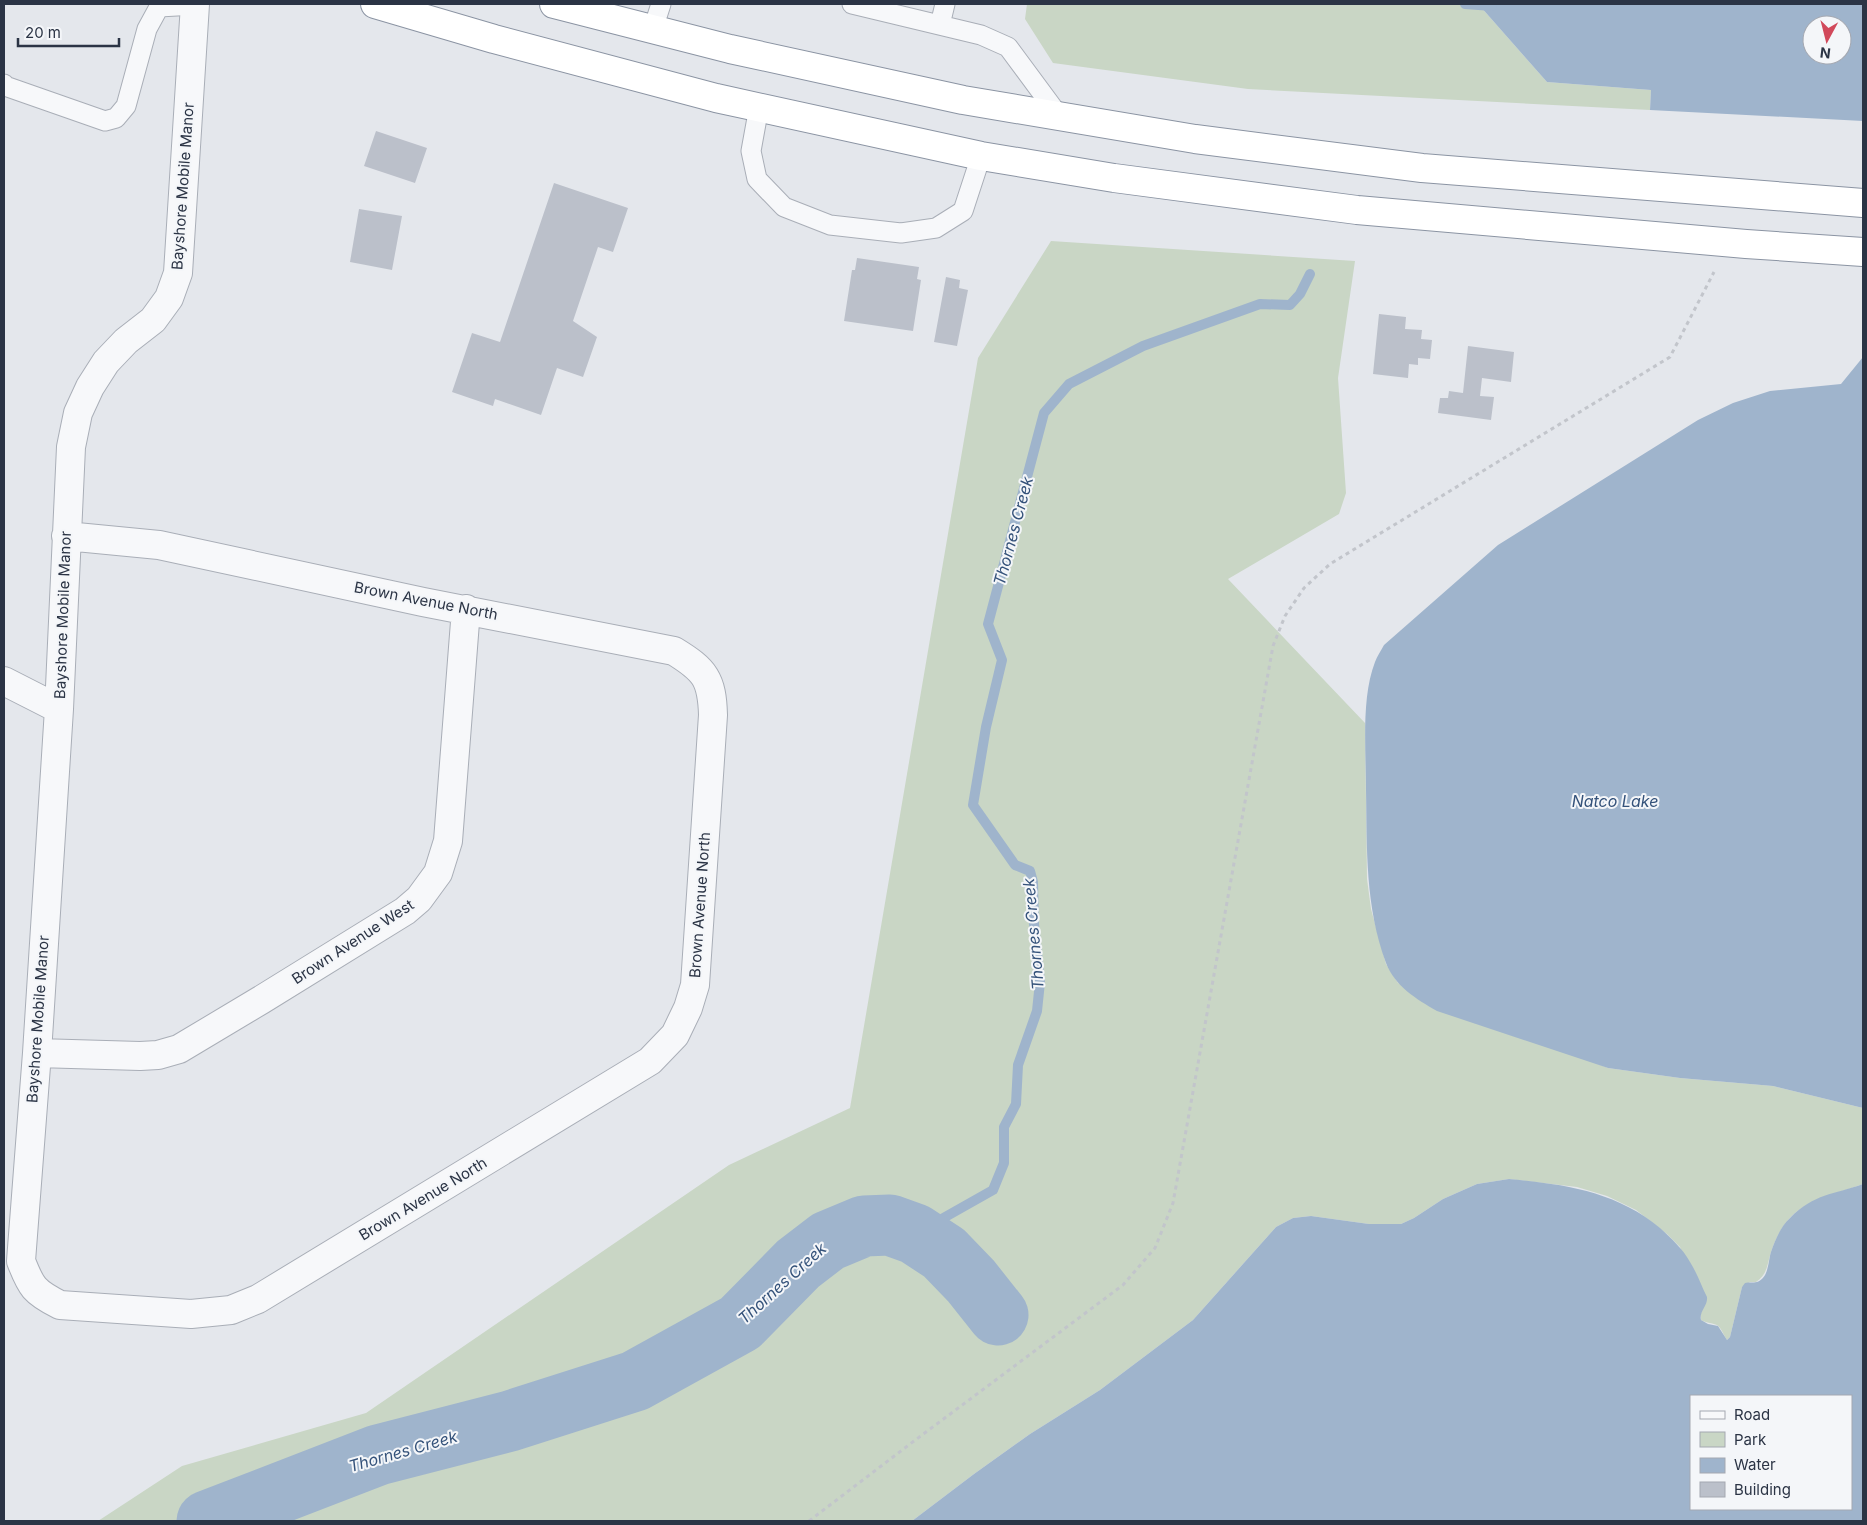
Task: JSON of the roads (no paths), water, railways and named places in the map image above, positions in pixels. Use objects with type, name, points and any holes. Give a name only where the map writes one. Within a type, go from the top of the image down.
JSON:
[{"type":"highway","points":[[375,4],[494,39],[716,98],[981,156],[1114,178],[1357,210],[1863,252]]},
{"type":"highway","points":[[554,4],[730,49],[963,100],[1195,139],[1422,168],[1863,203]]},
{"type":"street","name":"Bayshore Mobile Manor","points":[[21,1261],[37,1053],[59,709],[71,447],[78,413],[90,386],[106,362],[126,341],[153,320],[169,298],[178,273],[195,4]]},
{"type":"street","name":"Brown Avenue North","points":[[21,1261],[29,1283],[41,1295],[60,1305],[191,1314],[231,1310],[258,1300],[650,1061],[675,1035],[688,1008],[695,985],[713,716],[712,694],[706,677],[694,663],[674,651],[159,545],[66,536]]},
{"type":"street","name":"Brown Avenue West","points":[[37,1053],[140,1056],[158,1055],[178,1049],[366,936],[405,911],[419,899],[438,873],[448,841],[466,609]]},
{"type":"street","points":[[4,682],[59,709]]},
{"type":"lane","points":[[4,84],[105,121],[116,118],[126,106],[147,29],[159,7],[195,4]]},
{"type":"lane","points":[[653,29],[661,4]]},
{"type":"lane","points":[[852,4],[981,35],[1008,47],[1059,116]]},
{"type":"lane","points":[[940,25],[945,4]]},
{"type":"lane","points":[[759,107],[751,151],[757,179],[784,207],[830,225],[900,233],[936,228],[963,211],[981,156]]},
{"type":"water","points":[[1482,4],[1863,4],[1863,121],[1650,110],[1651,90],[1547,82],[1480,6]]},
{"type":"water","name":"Natco Lake","points":[[1863,357],[1863,1108],[1773,1086],[1680,1078],[1608,1068],[1437,1011],[1414,997],[1395,979],[1386,963],[1374,920],[1368,877],[1366,708],[1371,676],[1376,660],[1384,645],[1498,545],[1698,420],[1733,403],[1770,391],[1841,384]]},
{"type":"water","points":[[1509,1179],[1569,1187],[1625,1205],[1643,1215],[1660,1228],[1687,1257],[1707,1297],[1701,1314],[1701,1320],[1718,1326],[1727,1340],[1730,1337],[1742,1287],[1745,1283],[1757,1282],[1764,1277],[1774,1243],[1787,1221],[1799,1210],[1816,1199],[1863,1184],[1863,1521],[912,1521],[1030,1434],[1100,1390],[1193,1320],[1276,1227],[1293,1218],[1311,1216],[1369,1224],[1401,1224],[1443,1199],[1477,1184]]},
{"type":"waterway","name":"Thornes Creek","points":[[1465,4],[1492,6]]},
{"type":"waterway","name":"Thornes Creek","points":[[915,1234],[993,1190],[1004,1163],[1004,1127],[1016,1104],[1018,1065],[1037,1011],[1040,982],[1034,924],[1033,882],[1030,871],[1015,865],[973,805],[986,727],[1002,660],[988,624],[1044,413],[1069,384],[1143,346],[1260,304],[1290,305],[1300,294],[1310,274]]},
{"type":"waterway","name":"Thornes Creek","points":[[207,1521],[378,1455],[510,1421],[635,1381],[740,1323],[798,1264],[828,1241],[864,1226],[890,1225],[915,1234],[944,1253],[971,1281],[998,1315]]}]
